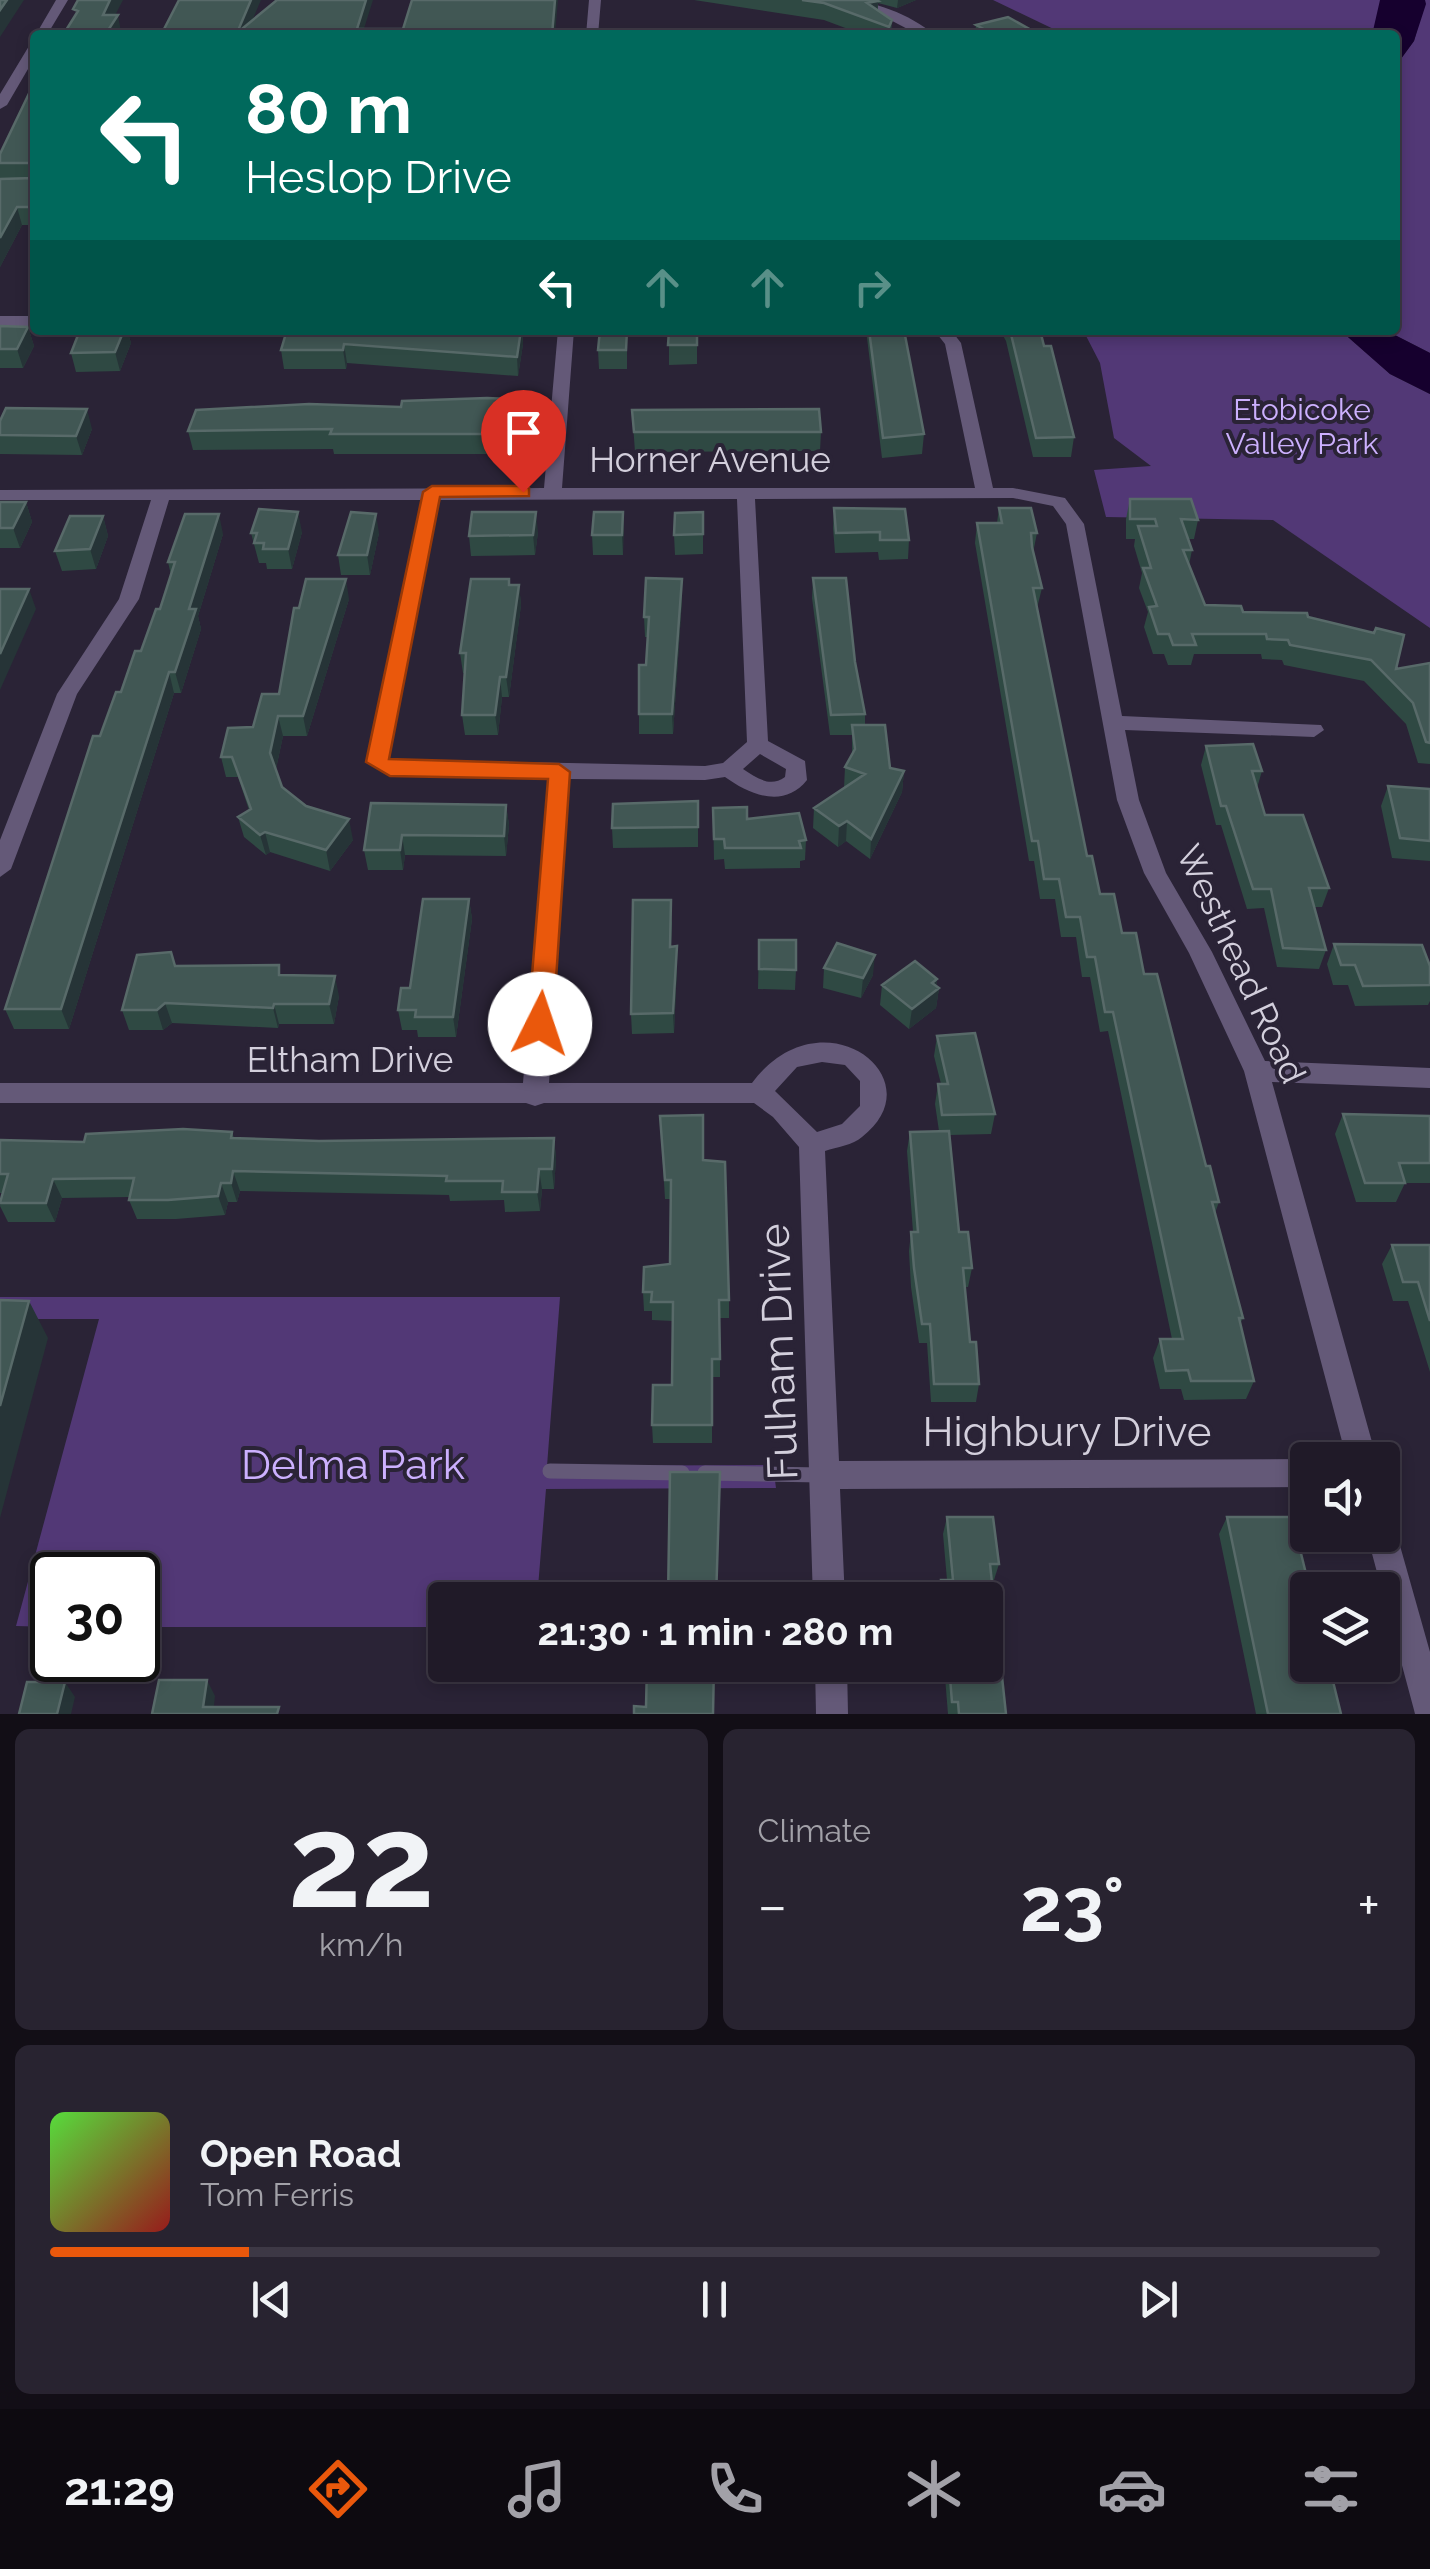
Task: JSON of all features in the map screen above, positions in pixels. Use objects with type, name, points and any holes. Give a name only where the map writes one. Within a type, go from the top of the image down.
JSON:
[{"type":"street","points":[[44,30],[62,0]]},
{"type":"street","points":[[593,30],[596,0]]},
{"type":"street","points":[[846,0],[881,10],[919,30]]},
{"type":"street","points":[[0,105],[6,86],[30,53]]},
{"type":"street","points":[[0,321],[30,321]]},
{"type":"street","points":[[553,492],[566,335]]},
{"type":"street","points":[[946,335],[953,343],[985,493]]},
{"type":"street","points":[[0,868],[67,694],[129,599],[162,492]]},
{"type":"street","points":[[432,492],[377,762],[390,768],[705,774],[729,769],[758,744]]},
{"type":"street","points":[[746,492],[758,744]]},
{"type":"street","name":"Horner Avenue","points":[[0,494],[1026,493],[1059,502]]},
{"type":"street","name":"Westhead Road","points":[[1059,502],[1075,524],[1128,800],[1155,873],[1200,952],[1257,1071],[1357,1442]]},
{"type":"street","points":[[1112,723],[1314,730]]},
{"type":"street","points":[[729,769],[766,791],[785,790],[796,780],[797,766],[758,744]]},
{"type":"street","points":[[535,1096],[559,772]]},
{"type":"street","points":[[801,1052],[854,1058],[872,1078],[873,1108],[851,1132],[812,1144],[771,1102],[778,1066],[801,1052]]},
{"type":"street","points":[[1257,1071],[1430,1078]]},
{"type":"street","name":"Eltham Drive","points":[[0,1093],[535,1096],[771,1102]]},
{"type":"street","name":"Fulham Drive","points":[[812,1144],[829,1582]]},
{"type":"street","name":"Highbury Drive","points":[[826,1475],[1290,1473]]},
{"type":"street","points":[[1387,1552],[1430,1710]]},
{"type":"street","points":[[831,1682],[832,1714]]},
{"type":"lane","points":[[550,1471],[826,1475]]},
{"type":"green space","points":[[993,0],[1380,0],[1382,4],[1374,30],[1056,30]]},
{"type":"green space","points":[[1425,0],[1430,0],[1430,353],[1395,335],[1400,335],[1400,60],[1414,41]]},
{"type":"green space","name":"Etobicoke Valley Park","points":[[1086,335],[1346,335],[1390,374],[1430,394],[1430,628],[1273,520],[1106,517],[1094,470],[1151,466],[1114,438],[1100,363]]},
{"type":"green space","name":"Delma Park","points":[[0,1297],[560,1297],[547,1466],[773,1465],[776,1488],[546,1489],[538,1582],[428,1582],[428,1627],[160,1627],[160,1552],[36,1552],[99,1319],[0,1319]]},
{"type":"green space","name":"Delma Park","points":[[30,1574],[30,1626],[16,1626]]},
{"type":"shaded area","points":[[1380,0],[1425,0],[1414,41],[1400,60],[1400,30],[1373,30]]},
{"type":"shaded area","points":[[1346,335],[1395,335],[1430,353],[1430,394],[1390,374]]},
{"type":"building","points":[[78,0],[110,0],[103,15],[118,15],[108,30],[66,30],[78,11],[73,9]]},
{"type":"building","points":[[179,0],[251,0],[238,30],[164,30]]},
{"type":"building","points":[[277,0],[366,0],[357,29],[403,29],[412,0],[555,0],[552,30],[241,30]]},
{"type":"building","points":[[802,0],[876,0],[867,3],[892,20],[889,27],[824,3]]},
{"type":"building","points":[[1008,17],[1031,30],[986,30],[976,25]]},
{"type":"building","points":[[30,91],[30,163],[0,163],[0,154]]},
{"type":"building","points":[[30,178],[30,207],[17,207],[0,238],[0,179]]},
{"type":"building","points":[[0,326],[28,327],[17,349],[0,349]]},
{"type":"building","points":[[78,335],[122,335],[115,352],[71,353]]},
{"type":"building","points":[[286,335],[520,335],[517,357],[344,344],[343,350],[281,350]]},
{"type":"building","points":[[600,335],[627,335],[626,350],[598,350]]},
{"type":"building","points":[[669,335],[697,335],[697,345],[668,345]]},
{"type":"building","points":[[870,335],[905,335],[924,434],[883,438]]},
{"type":"building","points":[[1011,335],[1041,335],[1044,346],[1051,346],[1074,437],[1036,438]]},
{"type":"building","points":[[512,399],[510,434],[330,434],[332,429],[188,431],[196,410],[309,404],[401,407],[402,401]]},
{"type":"building","points":[[6,408],[87,409],[76,436],[0,435],[0,421]]},
{"type":"building","points":[[819,409],[821,432],[634,432],[632,410]]},
{"type":"building","points":[[1130,499],[1191,499],[1198,520],[1181,519],[1192,550],[1183,550],[1205,605],[1241,606],[1243,612],[1307,613],[1308,617],[1374,633],[1376,628],[1404,635],[1396,669],[1430,663],[1430,743],[1426,742],[1413,703],[1371,660],[1290,645],[1288,640],[1267,639],[1266,634],[1192,634],[1196,645],[1173,645],[1169,634],[1158,634],[1149,607],[1157,606],[1143,568],[1151,568],[1138,526],[1157,526],[1155,519],[1130,519]]},
{"type":"building","points":[[0,502],[26,502],[13,528],[0,528]]},
{"type":"building","points":[[834,508],[905,509],[909,540],[880,540],[880,532],[836,533]]},
{"type":"building","points":[[999,508],[1031,508],[1037,533],[1031,533],[1032,547],[1042,588],[1033,588],[1087,856],[1092,856],[1100,894],[1114,894],[1122,933],[1136,933],[1144,974],[1157,974],[1206,1166],[1210,1166],[1219,1202],[1212,1202],[1243,1318],[1239,1318],[1254,1381],[1191,1381],[1188,1370],[1166,1371],[1160,1339],[1183,1339],[1113,1012],[1105,1012],[1095,957],[1087,957],[1080,917],[1066,917],[1059,879],[1044,879],[1038,841],[1032,841],[977,523],[1002,523]]},
{"type":"building","points":[[259,509],[298,512],[288,549],[263,549],[264,543],[254,543],[257,533],[251,533]]},
{"type":"building","points":[[351,512],[376,514],[367,555],[338,555]]},
{"type":"building","points":[[472,512],[536,512],[533,535],[469,536]]},
{"type":"building","points":[[594,512],[623,512],[622,535],[592,535]]},
{"type":"building","points":[[703,512],[703,534],[674,535],[675,513]]},
{"type":"building","points":[[185,514],[219,514],[189,609],[196,609],[175,672],[169,672],[61,1009],[5,1009],[93,736],[100,736],[135,651],[141,651],[156,609],[160,609],[175,562],[168,562]]},
{"type":"building","points":[[70,516],[103,516],[90,549],[55,551]]},
{"type":"building","points":[[646,578],[682,579],[672,714],[639,714],[639,665],[646,665],[649,617],[644,617]]},
{"type":"building","points":[[813,578],[846,578],[865,714],[831,715]]},
{"type":"building","points":[[306,579],[346,579],[303,716],[278,716],[270,753],[282,787],[306,806],[349,819],[326,850],[265,832],[260,835],[238,817],[251,809],[232,757],[221,757],[228,728],[253,727],[262,694],[279,694],[294,608],[299,608]]},
{"type":"building","points":[[471,579],[509,579],[509,585],[519,585],[506,677],[500,677],[495,715],[462,715],[466,653],[460,653]]},
{"type":"building","points":[[0,589],[29,589],[0,654]]},
{"type":"building","points":[[852,725],[885,725],[890,768],[904,771],[871,839],[847,821],[839,826],[814,808],[865,774],[845,767],[855,749]]},
{"type":"building","points":[[1253,744],[1262,771],[1252,771],[1265,815],[1303,815],[1329,888],[1309,888],[1326,950],[1283,948],[1271,889],[1253,889],[1226,806],[1221,806],[1206,746]]},
{"type":"building","points":[[1388,786],[1430,789],[1430,841],[1400,838]]},
{"type":"building","points":[[698,801],[698,827],[612,828],[613,804]]},
{"type":"building","points":[[371,803],[506,805],[504,836],[402,835],[400,850],[364,850]]},
{"type":"building","points":[[747,807],[747,819],[799,813],[806,840],[799,841],[801,848],[725,848],[724,839],[714,839],[713,808]]},
{"type":"building","points":[[423,899],[469,899],[453,1017],[415,1017],[416,1010],[398,1010],[401,988],[410,988]]},
{"type":"building","points":[[633,900],[671,900],[670,947],[677,946],[673,1013],[631,1014]]},
{"type":"building","points":[[759,940],[796,940],[796,970],[759,969]]},
{"type":"building","points":[[837,943],[875,955],[863,978],[824,968]]},
{"type":"building","points":[[1334,944],[1422,945],[1430,966],[1430,985],[1363,986],[1355,965],[1341,965]]},
{"type":"building","points":[[171,952],[175,966],[279,965],[279,975],[335,976],[329,1004],[274,1004],[273,1008],[165,1003],[157,1010],[122,1010],[137,955]]},
{"type":"building","points":[[915,961],[937,979],[932,983],[939,988],[912,1009],[882,985]]},
{"type":"building","points":[[975,1033],[995,1114],[942,1115],[938,1084],[948,1084],[937,1036]]},
{"type":"building","points":[[1343,1114],[1430,1116],[1430,1163],[1399,1163],[1405,1183],[1365,1183]]},
{"type":"building","points":[[703,1115],[703,1160],[725,1162],[729,1300],[719,1300],[720,1359],[712,1359],[712,1425],[652,1425],[653,1385],[672,1385],[673,1302],[651,1302],[652,1292],[643,1292],[644,1267],[670,1264],[671,1180],[665,1180],[660,1116]]},
{"type":"building","points":[[183,1129],[232,1132],[231,1138],[319,1141],[554,1138],[552,1169],[539,1169],[537,1192],[502,1192],[503,1181],[446,1181],[447,1176],[233,1171],[231,1183],[221,1183],[218,1196],[129,1200],[134,1178],[53,1179],[46,1203],[0,1203],[8,1174],[0,1174],[0,1140],[84,1142],[86,1134]]},
{"type":"building","points":[[949,1131],[959,1232],[968,1232],[972,1268],[963,1268],[970,1342],[976,1342],[979,1384],[934,1384],[930,1324],[922,1324],[914,1268],[911,1232],[918,1232],[910,1132]]},
{"type":"building","points":[[1392,1245],[1430,1245],[1430,1321],[1418,1282],[1403,1282]]},
{"type":"building","points":[[0,1300],[29,1301],[0,1406]]},
{"type":"building","points":[[670,1472],[720,1472],[717,1582],[668,1582]]},
{"type":"building","points":[[947,1517],[993,1517],[999,1564],[990,1564],[992,1582],[941,1580],[953,1580]]},
{"type":"building","points":[[1227,1517],[1290,1517],[1290,1552],[1301,1552],[1306,1572],[1290,1572],[1290,1682],[1333,1682],[1341,1714],[1268,1714]]},
{"type":"building","points":[[160,1680],[207,1680],[203,1707],[279,1707],[277,1714],[152,1714]]},
{"type":"building","points":[[27,1682],[65,1682],[57,1714],[19,1714]]},
{"type":"building","points":[[647,1682],[714,1682],[713,1714],[634,1714],[634,1706],[646,1707]]},
{"type":"building","points":[[950,1682],[1003,1682],[1006,1714],[959,1714],[958,1702],[952,1702]]},
{"type":"route","points":[[523,492],[432,492],[377,762],[390,768],[559,772],[540,1024]]}]
